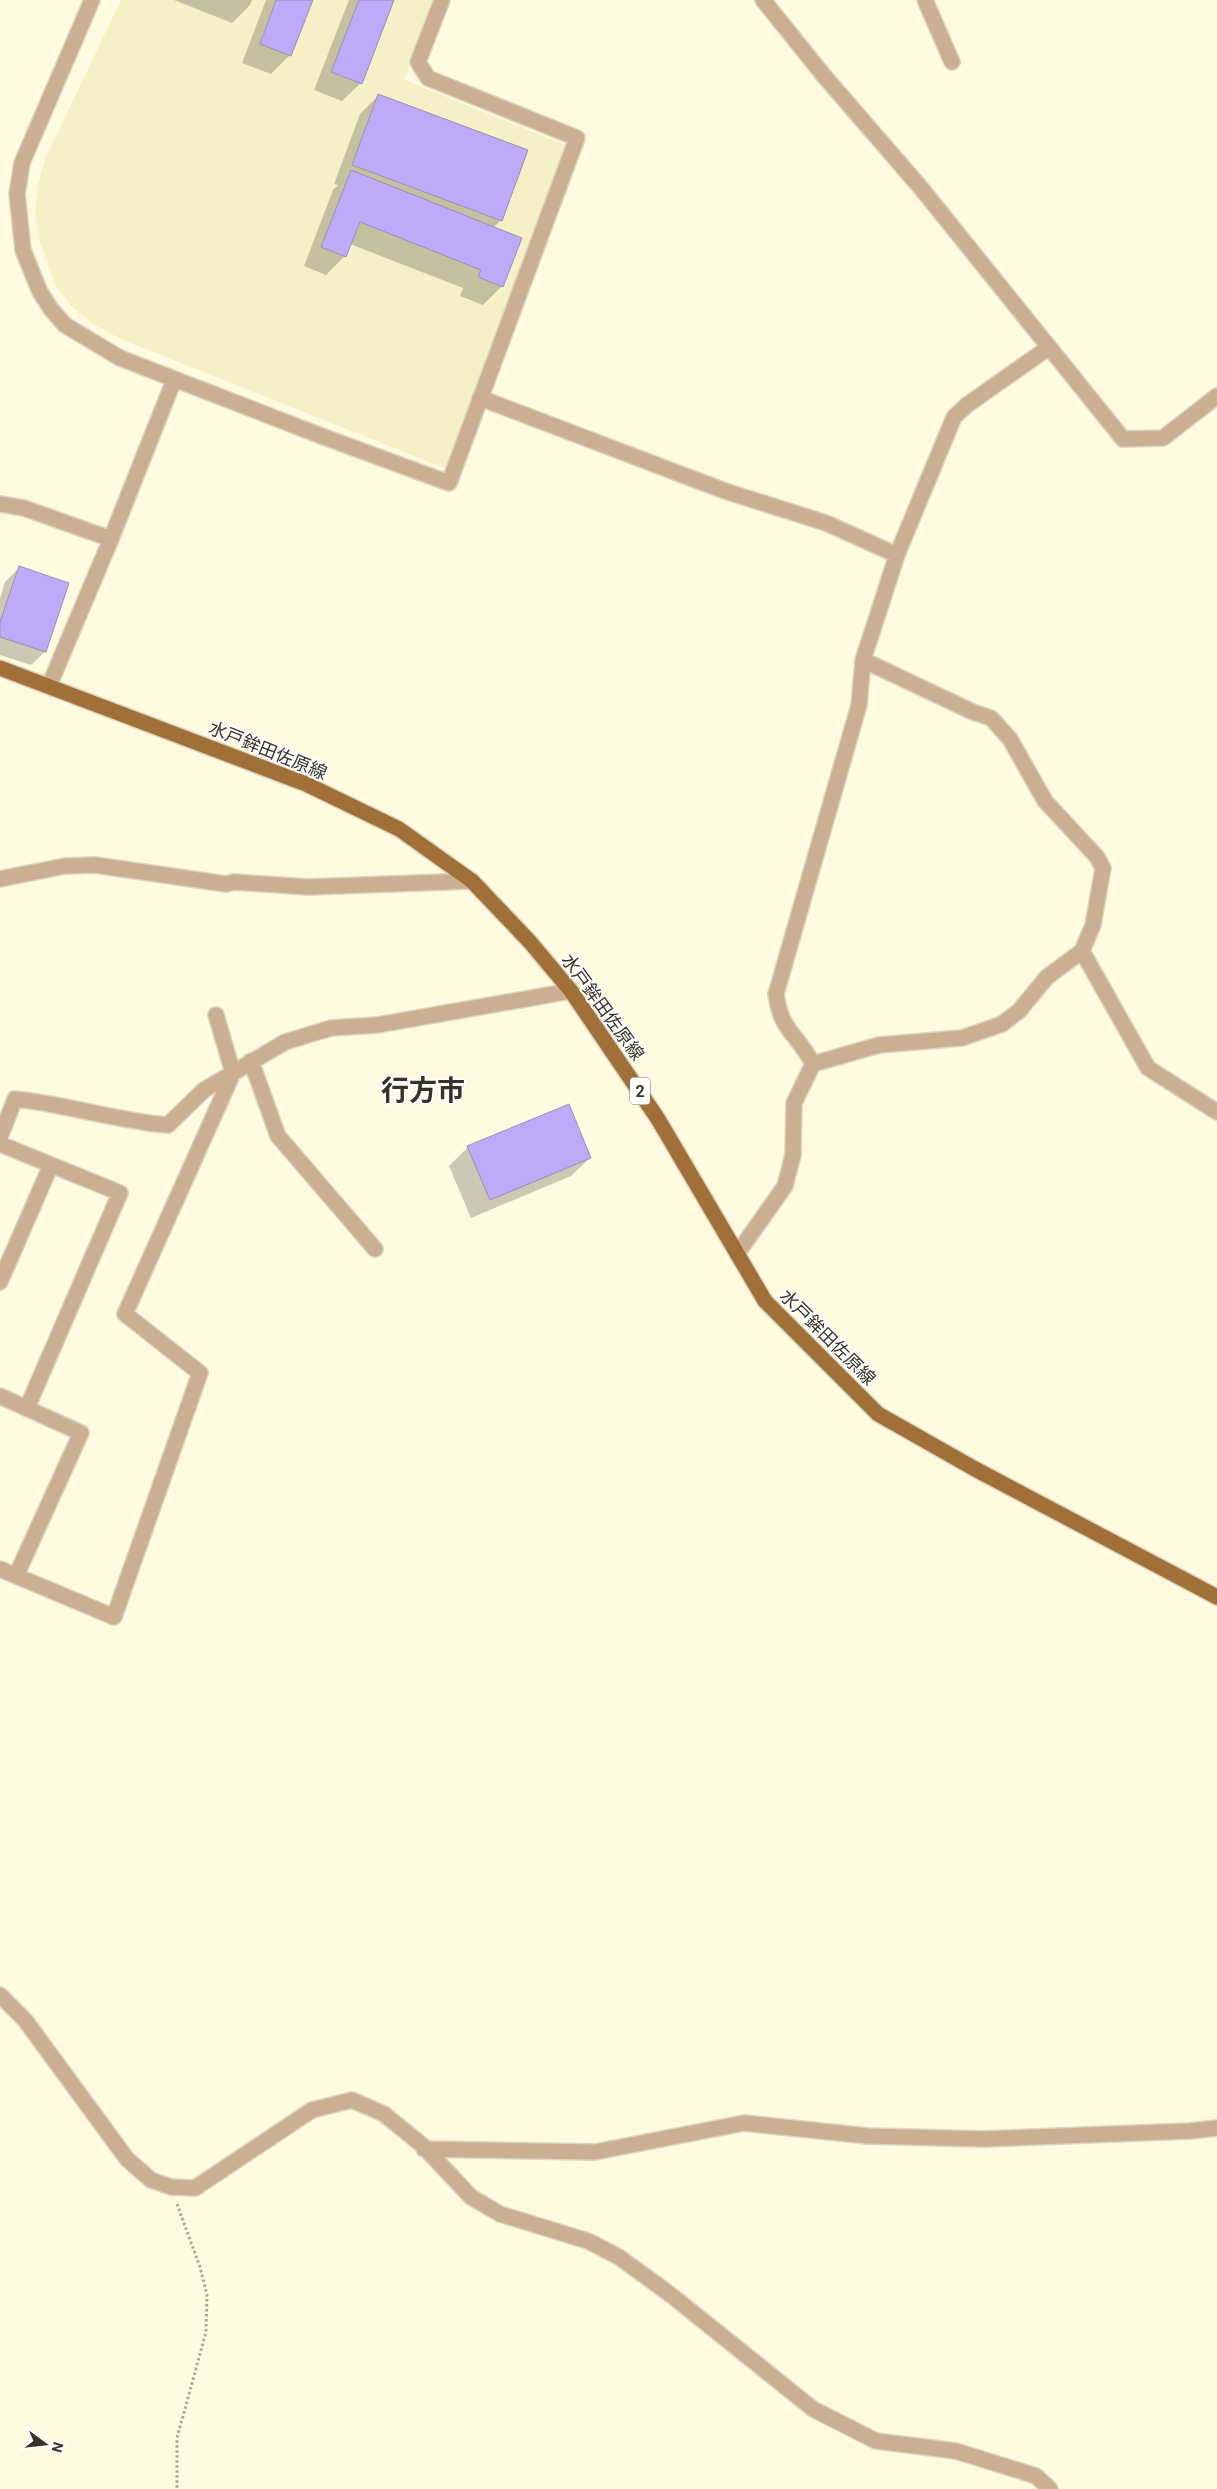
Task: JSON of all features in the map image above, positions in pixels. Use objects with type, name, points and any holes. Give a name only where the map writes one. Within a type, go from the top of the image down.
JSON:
[{"type":"main road","name":"水戸鉾田佐原線","points":[[0,668],[306,784],[399,828],[472,881],[530,942],[571,991],[658,1118],[765,1301],[878,1414],[976,1469],[1217,1597]]},
{"type":"street","points":[[92,0],[22,164],[17,194],[18,220],[23,250],[40,292],[64,325],[120,358],[174,380],[449,482],[577,138],[428,78],[418,62],[442,0]]},
{"type":"street","points":[[763,0],[825,77],[921,188],[1048,348],[1123,438],[1163,438],[1217,396]]},
{"type":"street","points":[[925,0],[952,62]]},
{"type":"street","points":[[813,1064],[806,1050],[787,1030],[778,1013],[776,994],[859,705],[863,660],[897,555],[954,418],[967,406],[1048,348]]},
{"type":"street","points":[[49,686],[174,380]]},
{"type":"street","points":[[480,398],[725,491],[826,523],[897,555]]},
{"type":"street","points":[[0,504],[24,508],[111,538]]},
{"type":"street","points":[[738,1254],[785,1186],[792,1155],[794,1103],[813,1064],[879,1045],[962,1038],[1002,1024],[1019,1011],[1047,978],[1082,951],[1093,925],[1103,868],[1097,857],[1045,801],[1010,739],[991,718],[973,712],[863,660]]},
{"type":"street","points":[[0,878],[65,866],[95,865],[226,884],[234,882],[308,887],[472,881]]},
{"type":"street","points":[[1082,951],[1148,1068],[1217,1112]]},
{"type":"street","points":[[0,1137],[14,1099],[42,1102],[138,1123],[168,1125],[204,1090],[285,1042],[331,1028],[377,1025],[571,991]]},
{"type":"street","points":[[0,1569],[114,1617],[200,1373],[125,1314],[233,1072],[216,1015]]},
{"type":"street","points":[[251,1061],[278,1136],[375,1248]]},
{"type":"street","points":[[0,1144],[120,1193],[27,1408]]},
{"type":"street","points":[[0,1282],[51,1165]]},
{"type":"street","points":[[0,1396],[81,1433],[16,1576]]},
{"type":"street","points":[[0,1995],[24,2020],[127,2159],[151,2180],[171,2187],[196,2188],[312,2110],[352,2100],[384,2114],[424,2149],[471,2197],[500,2214],[588,2241],[619,2257],[670,2295],[813,2409],[876,2441],[956,2451],[1036,2476],[1050,2489]]},
{"type":"street","points":[[424,2149],[595,2152],[744,2123],[868,2136],[983,2139],[1190,2131],[1217,2128]]},
{"type":"path","points":[[171,2187],[200,2267],[206,2295],[206,2332],[177,2438],[177,2489]]},
{"type":"shaded area","points":[[121,0],[433,0],[405,80],[573,148],[447,469],[123,340],[94,325],[72,307],[56,286],[39,239],[35,211],[38,184],[46,157]]},
{"type":"building","points":[[276,0],[313,0],[291,56],[260,44]]},
{"type":"building","points":[[359,0],[394,0],[362,84],[331,72]]},
{"type":"building","points":[[378,94],[528,150],[502,221],[352,165]]},
{"type":"building","points":[[351,170],[522,238],[503,287],[478,277],[481,270],[360,222],[346,257],[321,247]]},
{"type":"building","points":[[19,566],[69,583],[46,652],[0,637],[0,622]]},
{"type":"building","points":[[569,1104],[591,1158],[490,1200],[467,1146]]},
{"type":"district","name":"行方市","points":[[423,1090]]}]
